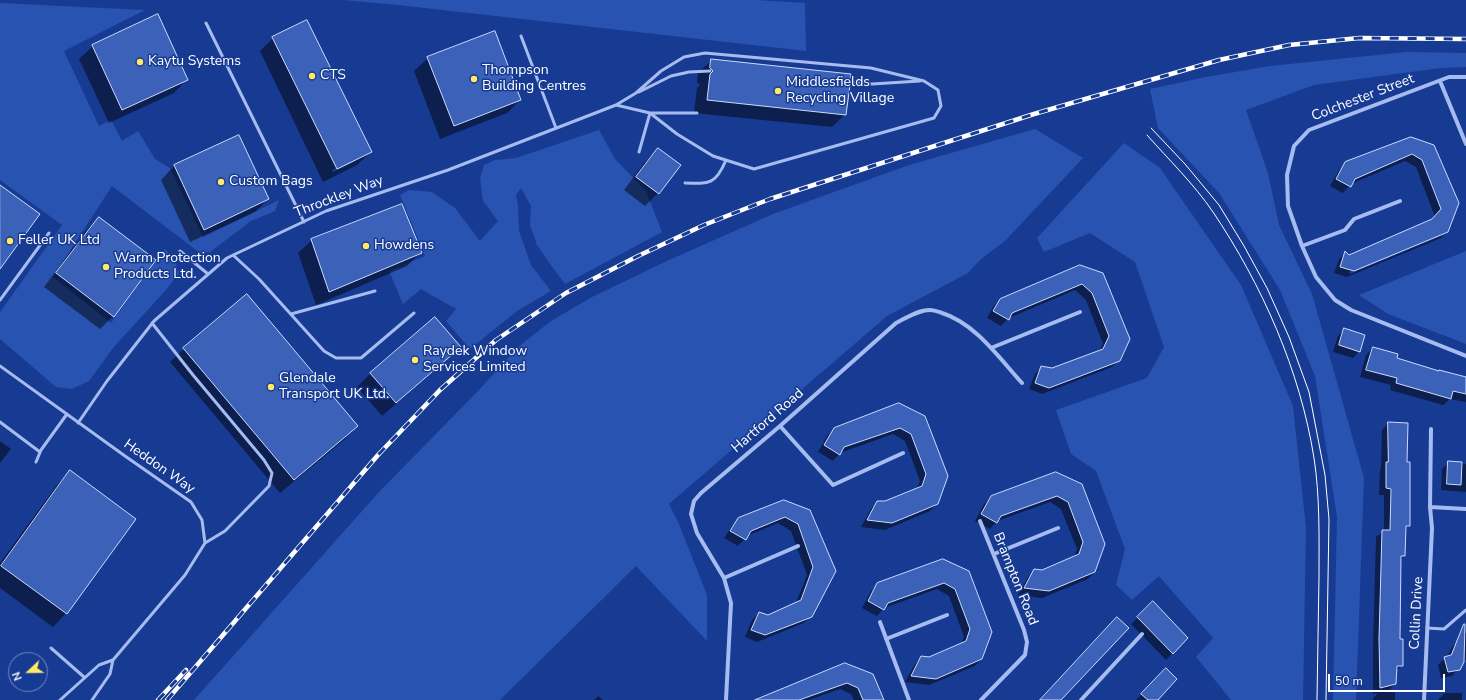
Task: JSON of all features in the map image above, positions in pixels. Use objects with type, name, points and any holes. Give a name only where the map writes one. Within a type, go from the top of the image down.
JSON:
[{"type":"street","name":"Colchester Street","points":[[1466,77],[1449,77],[1309,130],[1294,146],[1287,175],[1288,206],[1302,246],[1316,277],[1335,300],[1351,310],[1466,356]]},
{"type":"street","points":[[1440,81],[1466,144]]},
{"type":"street","points":[[1302,246],[1345,230],[1354,219],[1400,201]]},
{"type":"street","name":"Hartford Road","points":[[726,700],[731,603],[724,578],[697,533],[691,514],[694,501],[701,493],[780,426],[896,323],[913,314],[931,310],[953,317],[967,325],[991,348],[1022,383]]},
{"type":"street","points":[[991,348],[1080,312]]},
{"type":"street","points":[[780,426],[833,485],[903,453]]},
{"type":"street","name":"Collin Drive","points":[[1424,700],[1432,528],[1430,507],[1431,430]]},
{"type":"street","points":[[1430,507],[1466,509]]},
{"type":"street","name":"Brampton Road","points":[[980,521],[1024,630],[1027,642],[1025,655],[981,700]]},
{"type":"street","points":[[994,554],[1058,528]]},
{"type":"street","points":[[724,578],[798,546]]},
{"type":"street","points":[[886,639],[947,615]]},
{"type":"street","points":[[880,622],[909,700]]},
{"type":"street","points":[[1081,700],[1142,634]]},
{"type":"lane","points":[[206,23],[304,222]]},
{"type":"lane","points":[[521,36],[556,128]]},
{"type":"lane","points":[[636,94],[661,71],[684,57],[705,53],[871,68],[924,81],[938,90],[941,106],[934,118],[754,169],[713,156],[677,134],[650,113]]},
{"type":"lane","points":[[636,94],[671,76],[689,72],[710,71]]},
{"type":"lane","points":[[850,82],[872,84],[924,81]]},
{"type":"lane","name":"Throckley Way","points":[[78,423],[107,381],[152,323],[227,258],[326,211],[448,170],[616,105],[636,94]]},
{"type":"lane","points":[[616,105],[650,113],[697,112]]},
{"type":"lane","points":[[639,152],[650,113]]},
{"type":"lane","points":[[685,184],[712,182],[720,175],[726,160]]},
{"type":"lane","points":[[0,300],[49,233]]},
{"type":"lane","points":[[180,251],[208,274]]},
{"type":"lane","points":[[233,255],[260,279],[324,351],[336,358],[360,358],[414,313]]},
{"type":"lane","points":[[291,314],[375,291]]},
{"type":"lane","points":[[92,700],[110,674],[113,660],[184,575],[205,543],[225,531],[269,486],[272,473],[264,460],[152,323]]},
{"type":"lane","name":"Heddon Way","points":[[0,366],[190,502],[202,520],[205,543]]},
{"type":"lane","points":[[36,462],[40,452],[67,414]]},
{"type":"lane","points":[[0,422],[40,452]]},
{"type":"lane","points":[[1427,628],[1444,629],[1466,610]]},
{"type":"lane","points":[[51,648],[84,677]]},
{"type":"lane","points":[[60,700],[99,665],[113,660]]},
{"type":"shaded area","points":[[343,0],[756,0],[805,3],[806,51],[398,5]]},
{"type":"shaded area","points":[[0,3],[145,10],[64,51],[99,126],[111,120],[122,141],[138,131],[155,159],[170,168],[203,237],[279,200],[275,211],[251,221],[210,252],[200,253],[112,186],[53,277],[111,323],[165,249],[174,259],[179,273],[165,291],[113,348],[89,381],[72,389],[56,387],[0,339],[0,312],[62,225],[0,180]]},
{"type":"shaded area","points":[[1406,52],[1466,53],[1466,67],[1441,68],[1314,85],[1246,110],[1268,173],[1279,225],[1312,294],[1364,478],[1356,700],[1333,700],[1337,517],[1315,376],[1280,290],[1219,193],[1158,128],[1150,89],[1206,77],[1270,66]]},
{"type":"shaded area","points":[[1035,129],[1083,158],[1005,241],[980,260],[968,273],[887,316],[669,504],[679,524],[707,595],[707,641],[636,566],[500,700],[194,700],[378,493],[478,391],[518,347],[551,321],[592,297],[669,260],[773,214],[909,165]]},
{"type":"shaded area","points":[[599,130],[615,159],[646,191],[662,232],[565,284],[537,245],[530,225],[531,206],[521,188],[516,195],[519,231],[531,265],[551,291],[517,311],[470,349],[446,321],[456,309],[421,289],[403,304],[389,271],[425,256],[400,195],[409,190],[432,192],[455,208],[480,241],[498,221],[483,201],[480,178],[484,165],[495,160],[516,158]]},
{"type":"shaded area","points":[[1124,143],[1160,168],[1241,285],[1293,406],[1306,528],[1303,700],[1231,700],[1196,657],[1213,638],[1159,576],[1132,600],[1116,585],[1125,549],[1096,471],[1071,454],[1056,410],[1147,378],[1164,347],[1135,262],[1090,233],[1044,252],[1037,238]]},
{"type":"shaded area","points":[[1466,251],[1466,344],[1388,314],[1359,295]]},
{"type":"building","name":"Kaytu Systems","points":[[158,14],[188,80],[122,110],[92,45]]},
{"type":"building","points":[[307,20],[372,152],[337,169],[272,37]]},
{"type":"building","name":"Thompson Building Centres","points":[[495,31],[521,100],[454,126],[427,57]]},
{"type":"building","name":"Middlesfields Recycling Village","points":[[711,59],[851,74],[850,79],[847,81],[850,85],[846,115],[707,100],[710,74],[713,71],[710,68]]},
{"type":"building","name":"Custom Bags","points":[[239,135],[269,199],[204,230],[174,165]]},
{"type":"building","points":[[1411,137],[1434,145],[1459,203],[1448,232],[1354,271],[1340,267],[1345,251],[1349,255],[1432,219],[1441,209],[1422,160],[1412,154],[1355,179],[1351,187],[1336,179],[1345,162]]},
{"type":"building","points":[[658,148],[681,165],[659,194],[636,177]]},
{"type":"building","name":"Feller UK Ltd","points":[[0,185],[40,214],[0,269]]},
{"type":"building","name":"Howdens","points":[[402,204],[422,253],[329,292],[311,239]]},
{"type":"building","name":"Warm Protection Products Ltd.","points":[[99,217],[156,260],[114,317],[56,273]]},
{"type":"building","points":[[1080,265],[1103,273],[1130,339],[1120,361],[1049,388],[1035,383],[1041,366],[1052,368],[1103,349],[1109,336],[1092,293],[1082,284],[1012,313],[1009,320],[993,311],[1000,299]]},
{"type":"building","name":"Glendale Transport UK Ltd.","points":[[247,294],[358,426],[294,480],[183,348]]},
{"type":"building","name":"Raydek Window Services Limited","points":[[435,317],[461,347],[396,403],[370,373]]},
{"type":"building","points":[[1344,328],[1365,335],[1360,352],[1339,345]]},
{"type":"building","points":[[1373,347],[1398,354],[1397,358],[1439,371],[1466,377],[1466,394],[1453,391],[1451,399],[1396,383],[1397,378],[1366,370]]},
{"type":"building","points":[[899,403],[925,416],[948,476],[938,504],[892,523],[867,520],[877,501],[885,501],[922,486],[926,474],[911,434],[900,428],[844,447],[840,455],[824,445],[834,428]]},
{"type":"building","points":[[1388,422],[1408,423],[1407,462],[1410,462],[1410,526],[1406,526],[1405,556],[1401,556],[1400,639],[1403,639],[1403,666],[1397,666],[1396,684],[1380,688],[1379,639],[1382,530],[1390,530],[1391,489],[1386,488],[1386,462],[1388,462]]},
{"type":"building","points":[[1448,461],[1462,462],[1461,485],[1447,484]]},
{"type":"building","points":[[70,470],[136,519],[67,614],[1,566]]},
{"type":"building","points":[[1056,472],[1082,484],[1105,544],[1095,572],[1049,591],[1024,588],[1034,569],[1042,570],[1079,554],[1083,542],[1068,502],[1057,496],[1001,516],[997,523],[981,514],[991,496]]},
{"type":"building","points":[[784,500],[810,510],[836,571],[812,617],[765,635],[751,630],[759,612],[768,615],[801,600],[813,567],[798,524],[785,517],[751,531],[746,540],[730,531],[738,518]]},
{"type":"building","points":[[943,559],[969,571],[992,632],[982,659],[936,679],[911,676],[921,656],[929,657],[966,641],[970,629],[955,589],[944,583],[888,603],[884,610],[868,601],[877,583]]},
{"type":"building","points":[[1153,601],[1188,638],[1173,654],[1137,617]]},
{"type":"building","points":[[1117,617],[1129,628],[1061,700],[1040,700]]},
{"type":"building","points":[[1464,624],[1464,662],[1460,670],[1448,672],[1444,657],[1451,655]]},
{"type":"building","points":[[845,663],[873,674],[884,700],[863,700],[858,688],[847,683],[799,700],[755,700]]},
{"type":"building","points":[[1166,668],[1177,679],[1158,700],[1148,700],[1141,694]]},
{"type":"tram line","points":[[1151,128],[1185,164],[1219,205],[1244,246],[1267,288],[1289,337],[1309,392],[1325,475],[1329,519],[1326,700]]},
{"type":"tram line","points":[[1147,135],[1198,192],[1231,240],[1263,299],[1277,329],[1299,393],[1308,425],[1314,458],[1318,502],[1319,577],[1317,700]]},
{"type":"railway","points":[[167,700],[378,455],[440,390],[496,340],[566,293],[638,256],[704,225],[770,199],[1034,114],[1219,60],[1289,45],[1359,38],[1466,39]]},
{"type":"railway","points":[[158,700],[186,670]]},
{"type":"place","name":"Kaytu Systems","points":[[140,62]]},
{"type":"place","name":"CTS","points":[[312,76]]},
{"type":"place","name":"Thompson Building Centres","points":[[474,79]]},
{"type":"place","name":"Middlesfields Recycling Village","points":[[778,91]]},
{"type":"place","name":"Custom Bags","points":[[221,182]]},
{"type":"place","name":"Feller UK Ltd","points":[[10,241]]},
{"type":"place","name":"Howdens","points":[[366,246]]},
{"type":"place","name":"Warm Protection Products Ltd.","points":[[106,267]]},
{"type":"place","name":"Raydek Window Services Limited","points":[[415,360]]},
{"type":"place","name":"Glendale Transport UK Ltd.","points":[[271,387]]}]
